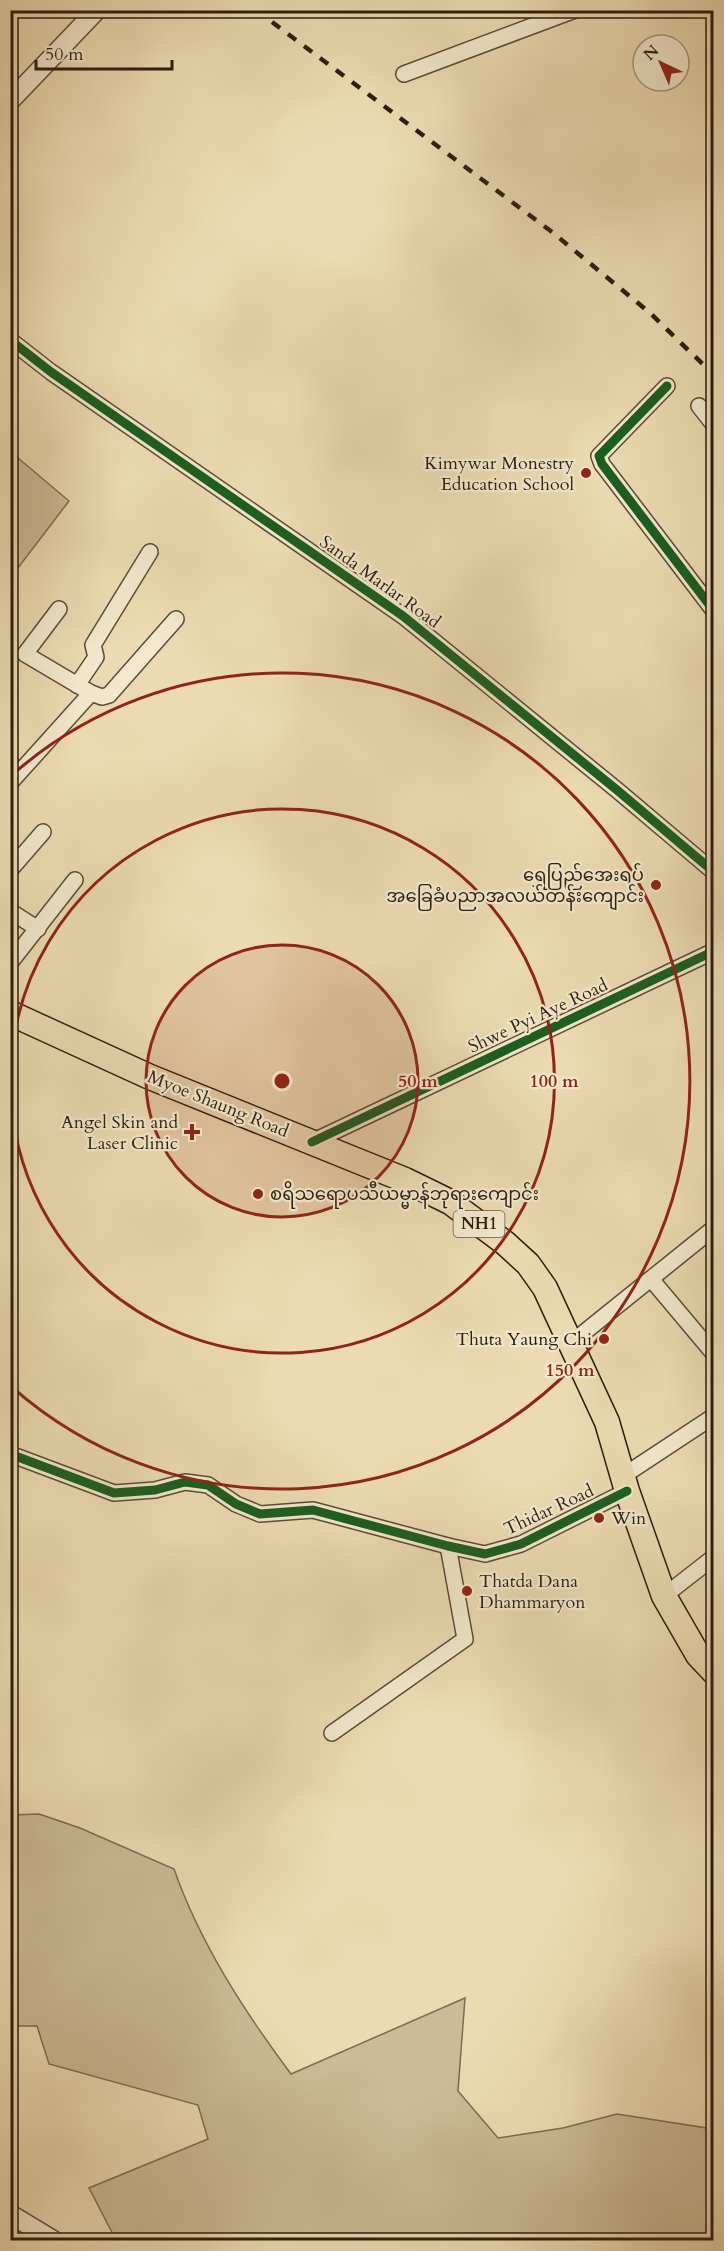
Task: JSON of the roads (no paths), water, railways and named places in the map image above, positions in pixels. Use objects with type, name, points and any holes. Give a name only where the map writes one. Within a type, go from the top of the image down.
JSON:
[{"type":"highway","name":"Myoe Shaung Road","points":[[10,1013],[150,1077],[405,1180],[441,1198],[505,1243],[528,1264],[545,1288],[607,1422],[625,1483],[664,1596],[698,1655],[714,1672]]},
{"type":"street","points":[[10,101],[97,10]]},
{"type":"street","points":[[404,74],[575,10]]},
{"type":"street","name":"Sanda Marlar Road","points":[[10,340],[51,372],[404,616],[714,872]]},
{"type":"street","points":[[667,386],[599,456],[602,465],[714,611]]},
{"type":"street","points":[[699,406],[714,425]]},
{"type":"street","points":[[77,685],[96,657],[93,645],[150,552]]},
{"type":"street","points":[[59,609],[25,654],[91,693],[102,697],[109,694],[176,619]]},
{"type":"street","points":[[10,783],[91,693]]},
{"type":"street","points":[[10,870],[43,832]]},
{"type":"street","points":[[10,963],[75,880]]},
{"type":"street","points":[[10,911],[38,929]]},
{"type":"street","name":"Shwe Pyi Aye Road","points":[[312,1142],[714,951]]},
{"type":"street","points":[[571,1343],[714,1228]]},
{"type":"street","points":[[651,1279],[714,1354]]},
{"type":"street","name":"Thidar Road","points":[[10,1454],[114,1493],[155,1490],[185,1482],[208,1485],[236,1504],[260,1514],[314,1510],[485,1554],[521,1544],[625,1483],[714,1416]]},
{"type":"street","points":[[332,1733],[465,1639],[448,1546]]},
{"type":"street","points":[[664,1596],[714,1557]]},
{"type":"street","points":[[10,2214],[53,2241]]},
{"type":"railway","points":[[256,10],[552,232],[650,313],[714,375]]},
{"type":"place","name":"Kimywar Monestry Education School","points":[[586,473]]},
{"type":"place","name":"ရွှေပြည်အေးရပ် အခြေခံပညာအလယ်တန်းကျောင်း","points":[[656,885]]},
{"type":"place","name":"Angel Skin and Laser Clinic","points":[[192,1132]]},
{"type":"place","name":"စရိသရောပသီယမ္မာန်ဘုရားကျောင်း","points":[[258,1194]]},
{"type":"place","name":"Thuta Yaung Chi","points":[[604,1339]]},
{"type":"place","name":"Win","points":[[599,1518]]},
{"type":"place","name":"Thatda Dana Dhammaryon","points":[[467,1591]]}]
